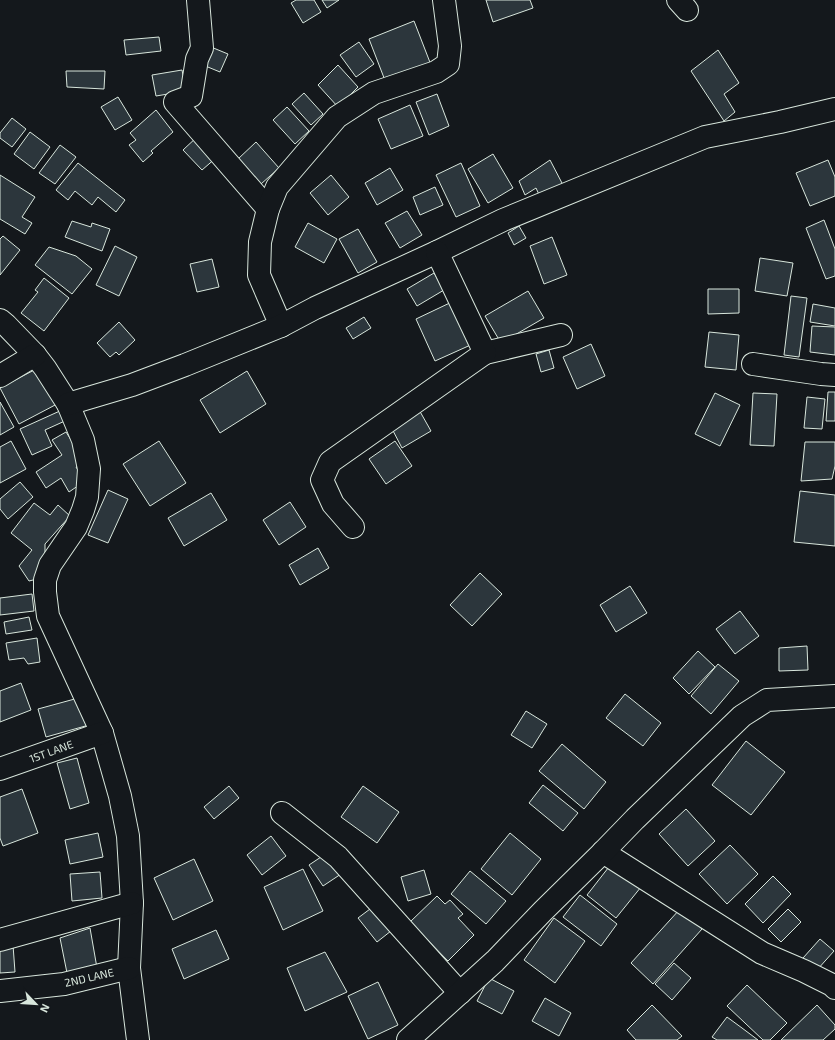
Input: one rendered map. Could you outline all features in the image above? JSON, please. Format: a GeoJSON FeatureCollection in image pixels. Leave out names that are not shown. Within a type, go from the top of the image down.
{"type":"FeatureCollection","features":[{"type":"Feature","properties":{"kind":"street"},"geometry":{"type":"LineString","coordinates":[[198,0],[202,48],[197,59],[191,96],[175,102],[268,209]]}},
{"type":"Feature","properties":{"kind":"street"},"geometry":{"type":"LineString","coordinates":[[281,326],[259,275],[260,242],[268,209],[277,187],[337,117],[374,93],[436,72],[448,64],[450,46],[444,0]]}},
{"type":"Feature","properties":{"kind":"street"},"geometry":{"type":"LineString","coordinates":[[68,404],[132,385],[281,326],[315,308],[503,220],[705,137],[835,109]]}},
{"type":"Feature","properties":{"kind":"street"},"geometry":{"type":"LineString","coordinates":[[437,252],[485,353]]}},
{"type":"Feature","properties":{"kind":"street"},"geometry":{"type":"LineString","coordinates":[[0,320],[35,355],[68,404],[82,440],[88,468],[87,497],[76,527],[50,565],[45,580],[45,592],[48,616],[102,733],[120,796],[128,836],[132,902],[129,968],[138,1040]]}},
{"type":"Feature","properties":{"kind":"street"},"geometry":{"type":"LineString","coordinates":[[353,527],[333,504],[322,480],[330,462],[485,353],[561,335]]}},
{"type":"Feature","properties":{"kind":"street"},"geometry":{"type":"LineString","coordinates":[[0,376],[35,355]]}},
{"type":"Feature","properties":{"kind":"street"},"geometry":{"type":"LineString","coordinates":[[754,364],[835,375]]}},
{"type":"Feature","properties":{"kind":"street"},"geometry":{"type":"LineString","coordinates":[[408,1040],[495,960],[635,819],[742,716],[767,700],[835,696]]}},
{"type":"Feature","properties":{"kind":"street","name":"1ST LANE"},"geometry":{"type":"LineString","coordinates":[[0,769],[102,733]]}},
{"type":"Feature","properties":{"kind":"street"},"geometry":{"type":"LineString","coordinates":[[282,813],[338,857],[460,993]]}},
{"type":"Feature","properties":{"kind":"street"},"geometry":{"type":"LineString","coordinates":[[603,852],[762,953],[804,971],[835,988]]}},
{"type":"Feature","properties":{"kind":"street"},"geometry":{"type":"LineString","coordinates":[[0,940],[132,902]]}},
{"type":"Feature","properties":{"kind":"street","name":"2ND LANE"},"geometry":{"type":"LineString","coordinates":[[0,991],[64,984],[129,968]]}},
{"type":"Feature","properties":{"kind":"building"},"geometry":{"type":"Polygon","coordinates":[[[296,0],[314,0],[321,12],[303,23],[291,3],[296,0]]]}},
{"type":"Feature","properties":{"kind":"building"},"geometry":{"type":"Polygon","coordinates":[[[322,0],[339,0],[327,8],[322,0]]]}},
{"type":"Feature","properties":{"kind":"building"},"geometry":{"type":"Polygon","coordinates":[[[486,0],[530,0],[533,8],[493,22],[486,0]]]}},
{"type":"Feature","properties":{"kind":"building"},"geometry":{"type":"Polygon","coordinates":[[[414,21],[431,65],[386,83],[369,39],[414,21]]]}},
{"type":"Feature","properties":{"kind":"building"},"geometry":{"type":"Polygon","coordinates":[[[159,37],[161,51],[126,55],[124,40],[159,37]]]}},
{"type":"Feature","properties":{"kind":"building"},"geometry":{"type":"Polygon","coordinates":[[[359,42],[374,64],[356,77],[340,55],[359,42]]]}},
{"type":"Feature","properties":{"kind":"building"},"geometry":{"type":"Polygon","coordinates":[[[211,47],[228,54],[220,72],[203,65],[211,47]]]}},
{"type":"Feature","properties":{"kind":"building"},"geometry":{"type":"Polygon","coordinates":[[[718,50],[739,83],[724,94],[735,112],[724,121],[691,71],[718,50]]]}},
{"type":"Feature","properties":{"kind":"building"},"geometry":{"type":"Polygon","coordinates":[[[338,65],[358,87],[338,107],[318,85],[338,65]]]}},
{"type":"Feature","properties":{"kind":"building"},"geometry":{"type":"Polygon","coordinates":[[[182,70],[186,91],[156,96],[152,75],[182,70]]]}},
{"type":"Feature","properties":{"kind":"building"},"geometry":{"type":"Polygon","coordinates":[[[66,71],[105,71],[104,89],[67,87],[66,71]]]}},
{"type":"Feature","properties":{"kind":"building"},"geometry":{"type":"Polygon","coordinates":[[[304,93],[323,114],[311,125],[292,104],[304,93]]]}},
{"type":"Feature","properties":{"kind":"building"},"geometry":{"type":"Polygon","coordinates":[[[437,94],[449,126],[429,135],[416,102],[437,94]]]}},
{"type":"Feature","properties":{"kind":"building"},"geometry":{"type":"Polygon","coordinates":[[[118,97],[132,120],[115,130],[101,107],[118,97]]]}},
{"type":"Feature","properties":{"kind":"building"},"geometry":{"type":"Polygon","coordinates":[[[410,105],[423,136],[391,149],[378,119],[410,105]]]}},
{"type":"Feature","properties":{"kind":"building"},"geometry":{"type":"Polygon","coordinates":[[[287,107],[309,131],[295,144],[273,120],[287,107]]]}},
{"type":"Feature","properties":{"kind":"building"},"geometry":{"type":"Polygon","coordinates":[[[156,110],[173,132],[151,151],[153,153],[143,162],[129,145],[136,140],[130,133],[156,110]]]}},
{"type":"Feature","properties":{"kind":"building"},"geometry":{"type":"Polygon","coordinates":[[[12,118],[26,129],[12,147],[0,138],[0,133],[12,118]]]}},
{"type":"Feature","properties":{"kind":"building"},"geometry":{"type":"Polygon","coordinates":[[[30,132],[50,147],[34,169],[14,154],[30,132]]]}},
{"type":"Feature","properties":{"kind":"building"},"geometry":{"type":"Polygon","coordinates":[[[198,136],[217,157],[202,170],[183,150],[198,136]]]}},
{"type":"Feature","properties":{"kind":"building"},"geometry":{"type":"Polygon","coordinates":[[[256,142],[279,168],[261,184],[238,159],[256,142]]]}},
{"type":"Feature","properties":{"kind":"building"},"geometry":{"type":"Polygon","coordinates":[[[60,145],[76,157],[55,184],[39,173],[60,145]]]}},
{"type":"Feature","properties":{"kind":"building"},"geometry":{"type":"Polygon","coordinates":[[[493,154],[513,188],[488,203],[468,169],[493,154]]]}},
{"type":"Feature","properties":{"kind":"building"},"geometry":{"type":"Polygon","coordinates":[[[550,160],[563,185],[541,199],[536,188],[525,195],[519,181],[550,160]]]}},
{"type":"Feature","properties":{"kind":"building"},"geometry":{"type":"Polygon","coordinates":[[[828,160],[835,177],[835,196],[810,206],[796,173],[828,160]]]}},
{"type":"Feature","properties":{"kind":"building"},"geometry":{"type":"Polygon","coordinates":[[[78,163],[125,200],[116,212],[98,197],[92,205],[75,191],[68,200],[56,190],[78,163]]]}},
{"type":"Feature","properties":{"kind":"building"},"geometry":{"type":"Polygon","coordinates":[[[461,163],[480,206],[456,217],[436,175],[461,163]]]}},
{"type":"Feature","properties":{"kind":"building"},"geometry":{"type":"Polygon","coordinates":[[[390,168],[403,190],[377,205],[365,183],[390,168]]]}},
{"type":"Feature","properties":{"kind":"building"},"geometry":{"type":"Polygon","coordinates":[[[0,175],[35,197],[22,217],[32,223],[25,234],[0,219],[0,175]]]}},
{"type":"Feature","properties":{"kind":"building"},"geometry":{"type":"Polygon","coordinates":[[[331,175],[349,197],[328,215],[310,193],[331,175]]]}},
{"type":"Feature","properties":{"kind":"building"},"geometry":{"type":"Polygon","coordinates":[[[435,187],[443,205],[420,215],[413,197],[435,187]]]}},
{"type":"Feature","properties":{"kind":"building"},"geometry":{"type":"Polygon","coordinates":[[[407,211],[422,235],[400,248],[385,223],[407,211]]]}},
{"type":"Feature","properties":{"kind":"building"},"geometry":{"type":"Polygon","coordinates":[[[824,220],[835,249],[835,276],[826,279],[806,228],[824,220]]]}},
{"type":"Feature","properties":{"kind":"building"},"geometry":{"type":"Polygon","coordinates":[[[72,221],[91,227],[92,223],[110,229],[102,251],[65,237],[72,221]]]}},
{"type":"Feature","properties":{"kind":"building"},"geometry":{"type":"Polygon","coordinates":[[[308,223],[337,239],[324,263],[295,247],[308,223]]]}},
{"type":"Feature","properties":{"kind":"building"},"geometry":{"type":"Polygon","coordinates":[[[519,226],[526,238],[514,245],[508,233],[519,226]]]}},
{"type":"Feature","properties":{"kind":"building"},"geometry":{"type":"Polygon","coordinates":[[[358,229],[377,262],[358,273],[339,239],[358,229]]]}},
{"type":"Feature","properties":{"kind":"building"},"geometry":{"type":"Polygon","coordinates":[[[3,236],[20,250],[0,275],[0,239],[3,236]]]}},
{"type":"Feature","properties":{"kind":"building"},"geometry":{"type":"Polygon","coordinates":[[[552,237],[567,275],[544,284],[530,246],[552,237]]]}},
{"type":"Feature","properties":{"kind":"building"},"geometry":{"type":"Polygon","coordinates":[[[115,246],[137,257],[119,296],[96,285],[115,246]]]}},
{"type":"Feature","properties":{"kind":"building"},"geometry":{"type":"Polygon","coordinates":[[[49,247],[76,256],[92,269],[72,294],[35,265],[49,247]]]}},
{"type":"Feature","properties":{"kind":"building"},"geometry":{"type":"Polygon","coordinates":[[[760,258],[793,263],[787,296],[755,291],[760,258]]]}},
{"type":"Feature","properties":{"kind":"building"},"geometry":{"type":"Polygon","coordinates":[[[212,259],[219,287],[197,292],[190,264],[212,259]]]}},
{"type":"Feature","properties":{"kind":"building"},"geometry":{"type":"Polygon","coordinates":[[[434,273],[444,290],[417,306],[407,289],[434,273]]]}},
{"type":"Feature","properties":{"kind":"building"},"geometry":{"type":"Polygon","coordinates":[[[44,278],[69,298],[44,331],[21,313],[38,292],[35,290],[44,278]]]}},
{"type":"Feature","properties":{"kind":"building"},"geometry":{"type":"Polygon","coordinates":[[[708,289],[739,289],[739,313],[708,314],[708,289]]]}},
{"type":"Feature","properties":{"kind":"building"},"geometry":{"type":"Polygon","coordinates":[[[528,291],[544,318],[501,343],[485,316],[528,291]]]}},
{"type":"Feature","properties":{"kind":"building"},"geometry":{"type":"Polygon","coordinates":[[[791,296],[807,298],[799,357],[784,355],[791,296]]]}},
{"type":"Feature","properties":{"kind":"building"},"geometry":{"type":"Polygon","coordinates":[[[456,300],[475,343],[435,361],[416,319],[456,300]]]}},
{"type":"Feature","properties":{"kind":"building"},"geometry":{"type":"Polygon","coordinates":[[[813,304],[835,308],[835,326],[810,322],[813,304]]]}},
{"type":"Feature","properties":{"kind":"building"},"geometry":{"type":"Polygon","coordinates":[[[364,317],[371,328],[353,339],[346,328],[364,317]]]}},
{"type":"Feature","properties":{"kind":"building"},"geometry":{"type":"Polygon","coordinates":[[[119,322],[135,340],[119,355],[116,352],[110,357],[97,343],[119,322]]]}},
{"type":"Feature","properties":{"kind":"building"},"geometry":{"type":"Polygon","coordinates":[[[812,326],[835,327],[835,355],[810,352],[812,326]]]}},
{"type":"Feature","properties":{"kind":"building"},"geometry":{"type":"Polygon","coordinates":[[[709,332],[739,335],[736,370],[705,367],[709,332]]]}},
{"type":"Feature","properties":{"kind":"building"},"geometry":{"type":"Polygon","coordinates":[[[591,344],[605,376],[577,389],[563,357],[591,344]]]}},
{"type":"Feature","properties":{"kind":"building"},"geometry":{"type":"Polygon","coordinates":[[[549,350],[554,368],[541,372],[536,354],[549,350]]]}},
{"type":"Feature","properties":{"kind":"building"},"geometry":{"type":"Polygon","coordinates":[[[38,368],[57,404],[19,424],[0,388],[38,368]]]}},
{"type":"Feature","properties":{"kind":"building"},"geometry":{"type":"Polygon","coordinates":[[[247,371],[266,404],[220,433],[200,400],[247,371]]]}},
{"type":"Feature","properties":{"kind":"building"},"geometry":{"type":"Polygon","coordinates":[[[828,392],[835,392],[835,421],[826,421],[828,392]]]}},
{"type":"Feature","properties":{"kind":"building"},"geometry":{"type":"Polygon","coordinates":[[[715,393],[740,405],[720,446],[695,434],[715,393]]]}},
{"type":"Feature","properties":{"kind":"building"},"geometry":{"type":"Polygon","coordinates":[[[753,393],[777,394],[774,446],[750,445],[753,393]]]}},
{"type":"Feature","properties":{"kind":"building"},"geometry":{"type":"Polygon","coordinates":[[[807,397],[825,399],[822,429],[804,428],[807,397]]]}},
{"type":"Feature","properties":{"kind":"building"},"geometry":{"type":"Polygon","coordinates":[[[0,402],[14,427],[0,435],[0,402]]]}},
{"type":"Feature","properties":{"kind":"building"},"geometry":{"type":"Polygon","coordinates":[[[418,408],[431,431],[402,448],[390,425],[418,408]]]}},
{"type":"Feature","properties":{"kind":"building"},"geometry":{"type":"Polygon","coordinates":[[[62,410],[67,420],[45,430],[52,446],[32,455],[20,429],[62,410]]]}},
{"type":"Feature","properties":{"kind":"building"},"geometry":{"type":"Polygon","coordinates":[[[66,432],[85,462],[76,467],[85,481],[69,492],[61,478],[46,488],[36,472],[62,455],[52,440],[66,432]]]}},
{"type":"Feature","properties":{"kind":"building"},"geometry":{"type":"Polygon","coordinates":[[[11,441],[26,469],[0,483],[0,447],[11,441]]]}},
{"type":"Feature","properties":{"kind":"building"},"geometry":{"type":"Polygon","coordinates":[[[159,441],[186,483],[150,506],[123,464],[159,441]]]}},
{"type":"Feature","properties":{"kind":"building"},"geometry":{"type":"Polygon","coordinates":[[[395,441],[412,466],[386,484],[369,459],[395,441]]]}},
{"type":"Feature","properties":{"kind":"building"},"geometry":{"type":"Polygon","coordinates":[[[805,442],[835,442],[835,466],[832,479],[801,481],[805,442]]]}},
{"type":"Feature","properties":{"kind":"building"},"geometry":{"type":"Polygon","coordinates":[[[20,482],[33,497],[8,519],[0,509],[0,499],[20,482]]]}},
{"type":"Feature","properties":{"kind":"building"},"geometry":{"type":"Polygon","coordinates":[[[108,490],[128,499],[108,543],[88,535],[108,490]]]}},
{"type":"Feature","properties":{"kind":"building"},"geometry":{"type":"Polygon","coordinates":[[[800,491],[835,495],[835,546],[794,542],[800,491]]]}},
{"type":"Feature","properties":{"kind":"building"},"geometry":{"type":"Polygon","coordinates":[[[211,493],[227,520],[184,546],[168,518],[211,493]]]}},
{"type":"Feature","properties":{"kind":"building"},"geometry":{"type":"Polygon","coordinates":[[[290,502],[306,527],[279,545],[263,520],[290,502]]]}},
{"type":"Feature","properties":{"kind":"building"},"geometry":{"type":"Polygon","coordinates":[[[34,503],[50,515],[58,505],[70,516],[45,544],[45,577],[29,581],[19,566],[32,550],[11,533],[34,503]]]}},
{"type":"Feature","properties":{"kind":"building"},"geometry":{"type":"Polygon","coordinates":[[[318,548],[329,568],[300,585],[289,565],[318,548]]]}},
{"type":"Feature","properties":{"kind":"building"},"geometry":{"type":"Polygon","coordinates":[[[480,573],[502,594],[472,626],[450,605],[480,573]]]}},
{"type":"Feature","properties":{"kind":"building"},"geometry":{"type":"Polygon","coordinates":[[[630,586],[647,613],[616,632],[600,605],[630,586]]]}},
{"type":"Feature","properties":{"kind":"building"},"geometry":{"type":"Polygon","coordinates":[[[32,594],[34,611],[0,615],[0,598],[32,594]]]}},
{"type":"Feature","properties":{"kind":"building"},"geometry":{"type":"Polygon","coordinates":[[[740,611],[759,636],[735,654],[716,629],[740,611]]]}},
{"type":"Feature","properties":{"kind":"building"},"geometry":{"type":"Polygon","coordinates":[[[29,617],[32,630],[6,634],[4,622],[29,617]]]}},
{"type":"Feature","properties":{"kind":"building"},"geometry":{"type":"Polygon","coordinates":[[[37,638],[40,662],[28,664],[24,658],[9,660],[6,643],[37,638]]]}},
{"type":"Feature","properties":{"kind":"building"},"geometry":{"type":"Polygon","coordinates":[[[807,646],[808,670],[779,671],[779,648],[807,646]]]}},
{"type":"Feature","properties":{"kind":"building"},"geometry":{"type":"Polygon","coordinates":[[[698,651],[715,667],[689,694],[673,678],[698,651]]]}},
{"type":"Feature","properties":{"kind":"building"},"geometry":{"type":"Polygon","coordinates":[[[718,664],[739,681],[711,714],[691,696],[718,664]]]}},
{"type":"Feature","properties":{"kind":"building"},"geometry":{"type":"Polygon","coordinates":[[[21,683],[31,710],[0,722],[0,691],[21,683]]]}},
{"type":"Feature","properties":{"kind":"building"},"geometry":{"type":"Polygon","coordinates":[[[625,694],[661,723],[643,746],[606,718],[625,694]]]}},
{"type":"Feature","properties":{"kind":"building"},"geometry":{"type":"Polygon","coordinates":[[[82,697],[89,725],[46,737],[38,709],[82,697]]]}},
{"type":"Feature","properties":{"kind":"building"},"geometry":{"type":"Polygon","coordinates":[[[526,711],[547,724],[532,748],[511,735],[526,711]]]}},
{"type":"Feature","properties":{"kind":"building"},"geometry":{"type":"Polygon","coordinates":[[[746,741],[785,772],[751,815],[712,785],[746,741]]]}},
{"type":"Feature","properties":{"kind":"building"},"geometry":{"type":"Polygon","coordinates":[[[562,744],[606,782],[584,809],[539,771],[562,744]]]}},
{"type":"Feature","properties":{"kind":"building"},"geometry":{"type":"Polygon","coordinates":[[[77,758],[89,803],[70,809],[57,763],[77,758]]]}},
{"type":"Feature","properties":{"kind":"building"},"geometry":{"type":"Polygon","coordinates":[[[543,785],[578,813],[563,831],[529,803],[543,785]]]}},
{"type":"Feature","properties":{"kind":"building"},"geometry":{"type":"Polygon","coordinates":[[[229,786],[239,798],[214,819],[204,807],[229,786]]]}},
{"type":"Feature","properties":{"kind":"building"},"geometry":{"type":"Polygon","coordinates":[[[363,786],[399,812],[377,843],[341,817],[363,786]]]}},
{"type":"Feature","properties":{"kind":"building"},"geometry":{"type":"Polygon","coordinates":[[[22,789],[38,833],[3,846],[0,838],[0,797],[22,789]]]}},
{"type":"Feature","properties":{"kind":"building"},"geometry":{"type":"Polygon","coordinates":[[[686,809],[715,841],[688,866],[659,834],[686,809]]]}},
{"type":"Feature","properties":{"kind":"building"},"geometry":{"type":"Polygon","coordinates":[[[98,833],[103,857],[70,864],[65,840],[98,833]]]}},
{"type":"Feature","properties":{"kind":"building"},"geometry":{"type":"Polygon","coordinates":[[[510,833],[541,859],[512,895],[481,869],[510,833]]]}},
{"type":"Feature","properties":{"kind":"building"},"geometry":{"type":"Polygon","coordinates":[[[271,836],[286,856],[262,875],[247,855],[271,836]]]}},
{"type":"Feature","properties":{"kind":"building"},"geometry":{"type":"Polygon","coordinates":[[[730,845],[758,874],[727,904],[699,874],[730,845]]]}},
{"type":"Feature","properties":{"kind":"building"},"geometry":{"type":"Polygon","coordinates":[[[327,853],[341,874],[323,886],[309,865],[327,853]]]}},
{"type":"Feature","properties":{"kind":"building"},"geometry":{"type":"Polygon","coordinates":[[[194,859],[213,901],[173,920],[154,878],[194,859]]]}},
{"type":"Feature","properties":{"kind":"building"},"geometry":{"type":"Polygon","coordinates":[[[612,863],[641,887],[616,918],[587,895],[612,863]]]}},
{"type":"Feature","properties":{"kind":"building"},"geometry":{"type":"Polygon","coordinates":[[[303,869],[323,911],[283,930],[264,887],[303,869]]]}},
{"type":"Feature","properties":{"kind":"building"},"geometry":{"type":"Polygon","coordinates":[[[424,870],[431,894],[408,901],[401,877],[424,870]]]}},
{"type":"Feature","properties":{"kind":"building"},"geometry":{"type":"Polygon","coordinates":[[[470,871],[506,901],[486,924],[451,894],[470,871]]]}},
{"type":"Feature","properties":{"kind":"building"},"geometry":{"type":"Polygon","coordinates":[[[100,872],[102,898],[72,901],[70,874],[100,872]]]}},
{"type":"Feature","properties":{"kind":"building"},"geometry":{"type":"Polygon","coordinates":[[[773,876],[791,894],[763,923],[745,904],[773,876]]]}},
{"type":"Feature","properties":{"kind":"building"},"geometry":{"type":"Polygon","coordinates":[[[580,895],[617,924],[601,946],[563,917],[580,895]]]}},
{"type":"Feature","properties":{"kind":"building"},"geometry":{"type":"Polygon","coordinates":[[[437,896],[445,904],[450,900],[463,914],[458,918],[474,935],[448,961],[410,922],[437,896]]]}},
{"type":"Feature","properties":{"kind":"building"},"geometry":{"type":"Polygon","coordinates":[[[378,903],[396,927],[377,942],[358,918],[378,903]]]}},
{"type":"Feature","properties":{"kind":"building"},"geometry":{"type":"Polygon","coordinates":[[[680,909],[702,929],[653,984],[631,963],[680,909]]]}},
{"type":"Feature","properties":{"kind":"building"},"geometry":{"type":"Polygon","coordinates":[[[788,909],[801,922],[781,942],[768,929],[788,909]]]}},
{"type":"Feature","properties":{"kind":"building"},"geometry":{"type":"Polygon","coordinates":[[[554,918],[585,941],[555,983],[524,960],[554,918]]]}},
{"type":"Feature","properties":{"kind":"building"},"geometry":{"type":"Polygon","coordinates":[[[90,928],[97,968],[67,973],[60,938],[90,928]]]}},
{"type":"Feature","properties":{"kind":"building"},"geometry":{"type":"Polygon","coordinates":[[[216,930],[229,959],[184,979],[172,949],[216,930]]]}},
{"type":"Feature","properties":{"kind":"building"},"geometry":{"type":"Polygon","coordinates":[[[820,939],[834,951],[817,970],[803,958],[820,939]]]}},
{"type":"Feature","properties":{"kind":"building"},"geometry":{"type":"Polygon","coordinates":[[[13,945],[15,972],[0,973],[0,946],[13,945]]]}},
{"type":"Feature","properties":{"kind":"building"},"geometry":{"type":"Polygon","coordinates":[[[325,952],[347,992],[305,1011],[287,968],[325,952]]]}},
{"type":"Feature","properties":{"kind":"building"},"geometry":{"type":"Polygon","coordinates":[[[674,963],[691,978],[672,1000],[655,984],[674,963]]]}},
{"type":"Feature","properties":{"kind":"building"},"geometry":{"type":"Polygon","coordinates":[[[489,978],[514,991],[502,1014],[477,1001],[489,978]]]}},
{"type":"Feature","properties":{"kind":"building"},"geometry":{"type":"Polygon","coordinates":[[[378,982],[398,1025],[368,1039],[348,996],[378,982]]]}},
{"type":"Feature","properties":{"kind":"building"},"geometry":{"type":"Polygon","coordinates":[[[747,985],[787,1023],[770,1040],[763,1040],[727,1006],[747,985]]]}},
{"type":"Feature","properties":{"kind":"building"},"geometry":{"type":"Polygon","coordinates":[[[545,998],[571,1013],[559,1036],[532,1021],[545,998]]]}},
{"type":"Feature","properties":{"kind":"building"},"geometry":{"type":"Polygon","coordinates":[[[652,1005],[682,1036],[677,1040],[636,1040],[627,1030],[652,1005]]]}},
{"type":"Feature","properties":{"kind":"building"},"geometry":{"type":"Polygon","coordinates":[[[817,1005],[835,1025],[835,1029],[823,1040],[781,1040],[817,1005]]]}},
{"type":"Feature","properties":{"kind":"building"},"geometry":{"type":"Polygon","coordinates":[[[727,1017],[758,1040],[717,1040],[712,1037],[727,1017]]]}}]}
